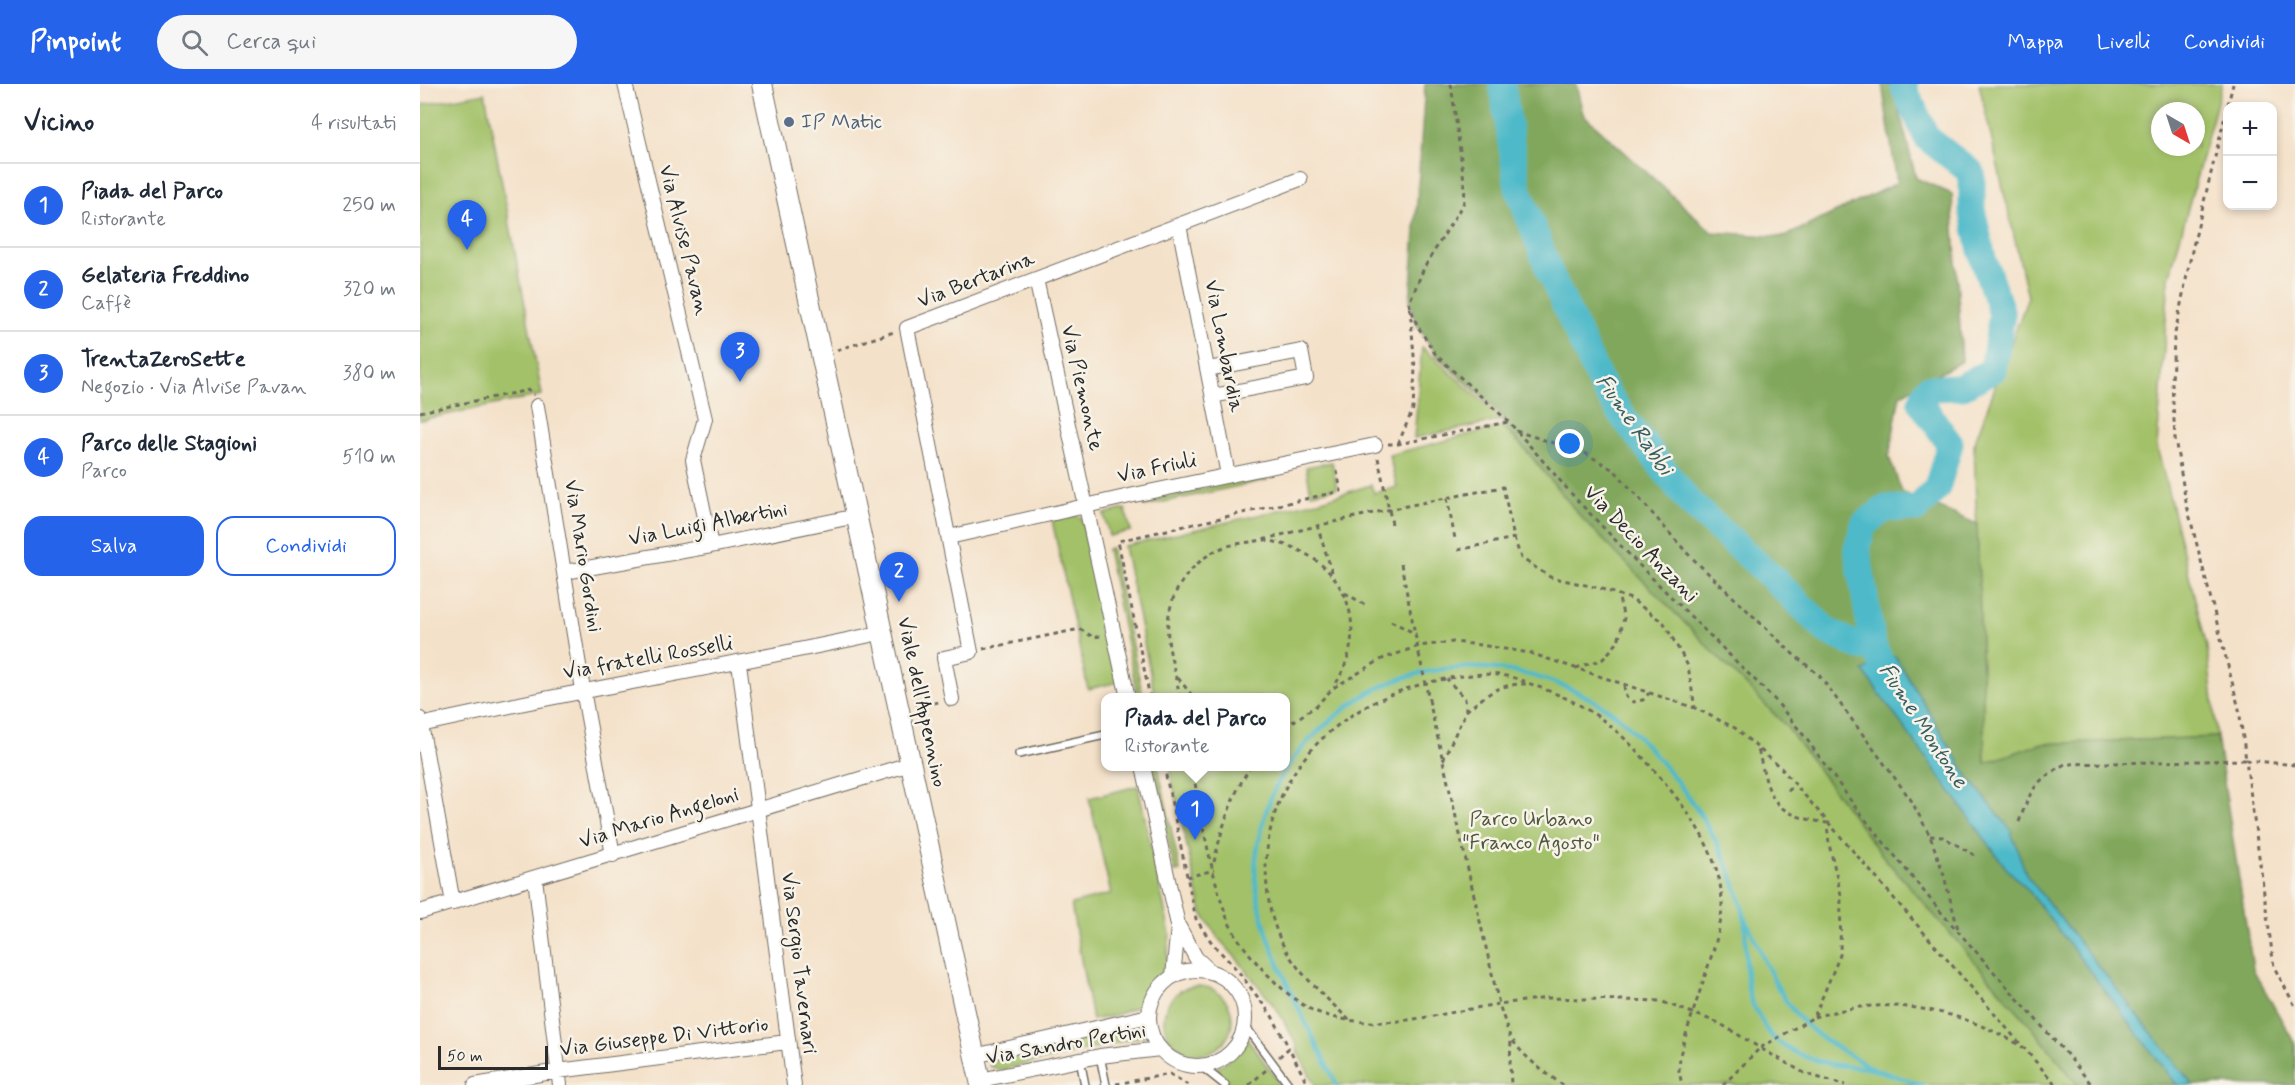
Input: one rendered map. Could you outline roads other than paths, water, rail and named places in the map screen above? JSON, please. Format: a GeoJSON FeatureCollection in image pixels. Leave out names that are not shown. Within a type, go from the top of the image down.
{"type":"FeatureCollection","features":[{"type":"Feature","properties":{"kind":"main road","name":"Viale dell'Appennino"},"geometry":{"type":"LineString","coordinates":[[762,84],[981,1083]]}},
{"type":"Feature","properties":{"kind":"street","name":"Via Alvise Pavan"},"geometry":{"type":"LineString","coordinates":[[625,84],[705,419],[693,460],[711,546]]}},
{"type":"Feature","properties":{"kind":"street","name":"Via Bertarina"},"geometry":{"type":"LineString","coordinates":[[952,699],[944,658],[971,652],[907,328],[1300,179]]}},
{"type":"Feature","properties":{"kind":"street","name":"Via Lombardia"},"geometry":{"type":"LineString","coordinates":[[1179,225],[1228,475]]}},
{"type":"Feature","properties":{"kind":"street","name":"Via Piemonte"},"geometry":{"type":"LineString","coordinates":[[1036,279],[1087,505]]}},
{"type":"Feature","properties":{"kind":"street"},"geometry":{"type":"LineString","coordinates":[[1208,369],[1300,351],[1306,378],[1213,396]]}},
{"type":"Feature","properties":{"kind":"street","name":"Via Mario Gordini"},"geometry":{"type":"LineString","coordinates":[[537,406],[583,690],[613,855]]}},
{"type":"Feature","properties":{"kind":"street","name":"Via Friuli"},"geometry":{"type":"LineString","coordinates":[[949,537],[1087,505],[1375,444]]}},
{"type":"Feature","properties":{"kind":"street"},"geometry":{"type":"LineString","coordinates":[[1087,505],[1127,693]]}},
{"type":"Feature","properties":{"kind":"street","name":"Via Luigi Albertini"},"geometry":{"type":"LineString","coordinates":[[565,572],[711,546],[857,516]]}},
{"type":"Feature","properties":{"kind":"street","name":"Via fratelli Rosselli"},"geometry":{"type":"LineString","coordinates":[[420,723],[583,690],[740,663],[875,634],[883,635]]}},
{"type":"Feature","properties":{"kind":"street","name":"Via Sergio Tavernari"},"geometry":{"type":"LineString","coordinates":[[740,663],[794,1085]]}},
{"type":"Feature","properties":{"kind":"street"},"geometry":{"type":"LineString","coordinates":[[420,723],[453,903]]}},
{"type":"Feature","properties":{"kind":"street","name":"Via Mario Angeloni"},"geometry":{"type":"LineString","coordinates":[[420,912],[900,767],[911,766]]}},
{"type":"Feature","properties":{"kind":"street"},"geometry":{"type":"LineString","coordinates":[[1144,771],[1178,925],[1196,958],[1210,971],[1229,981],[1242,998],[1246,1012],[1245,1026],[1240,1041],[1230,1054],[1217,1062],[1201,1066],[1186,1065],[1171,1059],[1160,1049],[1154,1039],[1149,1016],[1152,1000],[1160,986],[1173,976],[1197,969],[1210,971]]}},
{"type":"Feature","properties":{"kind":"street"},"geometry":{"type":"LineString","coordinates":[[535,878],[559,1078]]}},
{"type":"Feature","properties":{"kind":"street"},"geometry":{"type":"LineString","coordinates":[[1173,976],[1178,925]]}},
{"type":"Feature","properties":{"kind":"street","name":"Via Sandro Pertini"},"geometry":{"type":"LineString","coordinates":[[974,1056],[1149,1016]]}},
{"type":"Feature","properties":{"kind":"street","name":"Via Giuseppe Di Vittorio"},"geometry":{"type":"LineString","coordinates":[[475,1085],[559,1078],[787,1042]]}},
{"type":"Feature","properties":{"kind":"street","name":"Via Sandro Pertini"},"geometry":{"type":"LineString","coordinates":[[981,1083],[1100,1056],[1160,1049]]}},
{"type":"Feature","properties":{"kind":"lane"},"geometry":{"type":"LineString","coordinates":[[1019,754],[1101,736]]}},
{"type":"Feature","properties":{"kind":"lane"},"geometry":{"type":"LineString","coordinates":[[1245,1026],[1289,1085]]}},
{"type":"Feature","properties":{"kind":"lane"},"geometry":{"type":"LineString","coordinates":[[1100,1056],[1107,1085]]}},
{"type":"Feature","properties":{"kind":"lane"},"geometry":{"type":"LineString","coordinates":[[1080,1060],[1085,1085]]}},
{"type":"Feature","properties":{"kind":"lane"},"geometry":{"type":"LineString","coordinates":[[1201,1066],[1225,1085]]}},
{"type":"Feature","properties":{"kind":"water"},"geometry":{"type":"Polygon","coordinates":[[[1895,656],[1969,778],[2010,829],[2027,876],[2193,1085],[2177,1085],[2028,890],[2006,868],[1863,671],[1895,656]]]}},
{"type":"Feature","properties":{"kind":"waterway","name":"Fiume Rabbi"},"geometry":{"type":"LineString","coordinates":[[1502,84],[1518,188],[1550,273],[1601,384],[1626,421],[1690,503],[1774,579],[1827,631],[1860,647],[1873,646]]}},
{"type":"Feature","properties":{"kind":"waterway","name":"Fiume Montone"},"geometry":{"type":"LineString","coordinates":[[1899,694],[1873,646],[1857,548],[1864,524],[1886,508],[1917,509],[1937,488],[1950,444],[1921,403],[1928,388],[1961,387],[1993,370],[2002,314],[1983,259],[1972,209],[1972,173],[1927,138],[1904,88],[1905,84]]}},
{"type":"Feature","properties":{"kind":"waterway"},"geometry":{"type":"LineString","coordinates":[[1290,764],[1310,739],[1346,708],[1378,688],[1412,676],[1447,669],[1484,668],[1520,673],[1556,683],[1589,698],[1620,718],[1646,745],[1694,805],[1715,839],[1740,900],[1744,916],[1750,997],[1766,1030],[1782,1045],[1804,1056],[1832,1064],[1875,1070],[1923,1085]]}},
{"type":"Feature","properties":{"kind":"waterway"},"geometry":{"type":"LineString","coordinates":[[1285,771],[1266,811],[1260,833],[1256,858],[1256,884],[1261,913],[1270,943],[1337,1085]]}},
{"type":"Feature","properties":{"kind":"waterway"},"geometry":{"type":"LineString","coordinates":[[1745,918],[1778,988],[1795,1013],[1820,1036],[1871,1068]]}},
{"type":"Feature","properties":{"kind":"place","name":"IP Matic"},"geometry":{"type":"Point","coordinates":[789,122]}},
{"type":"Feature","properties":{"kind":"place","name":"Parco delle Stagioni"},"geometry":{"type":"Point","coordinates":[467,250]}},
{"type":"Feature","properties":{"kind":"place","name":"TrentaZeroSette"},"geometry":{"type":"Point","coordinates":[740,382]}},
{"type":"Feature","properties":{"kind":"place","name":"Gelateria Freddino"},"geometry":{"type":"Point","coordinates":[899,602]}},
{"type":"Feature","properties":{"kind":"place","name":"Piada del Parco"},"geometry":{"type":"Point","coordinates":[1195,840]}},
{"type":"Feature","properties":{"kind":"park label","name":"Parco Urbano \"Franco Agosto\""},"geometry":{"type":"Point","coordinates":[1531,831]}}]}
